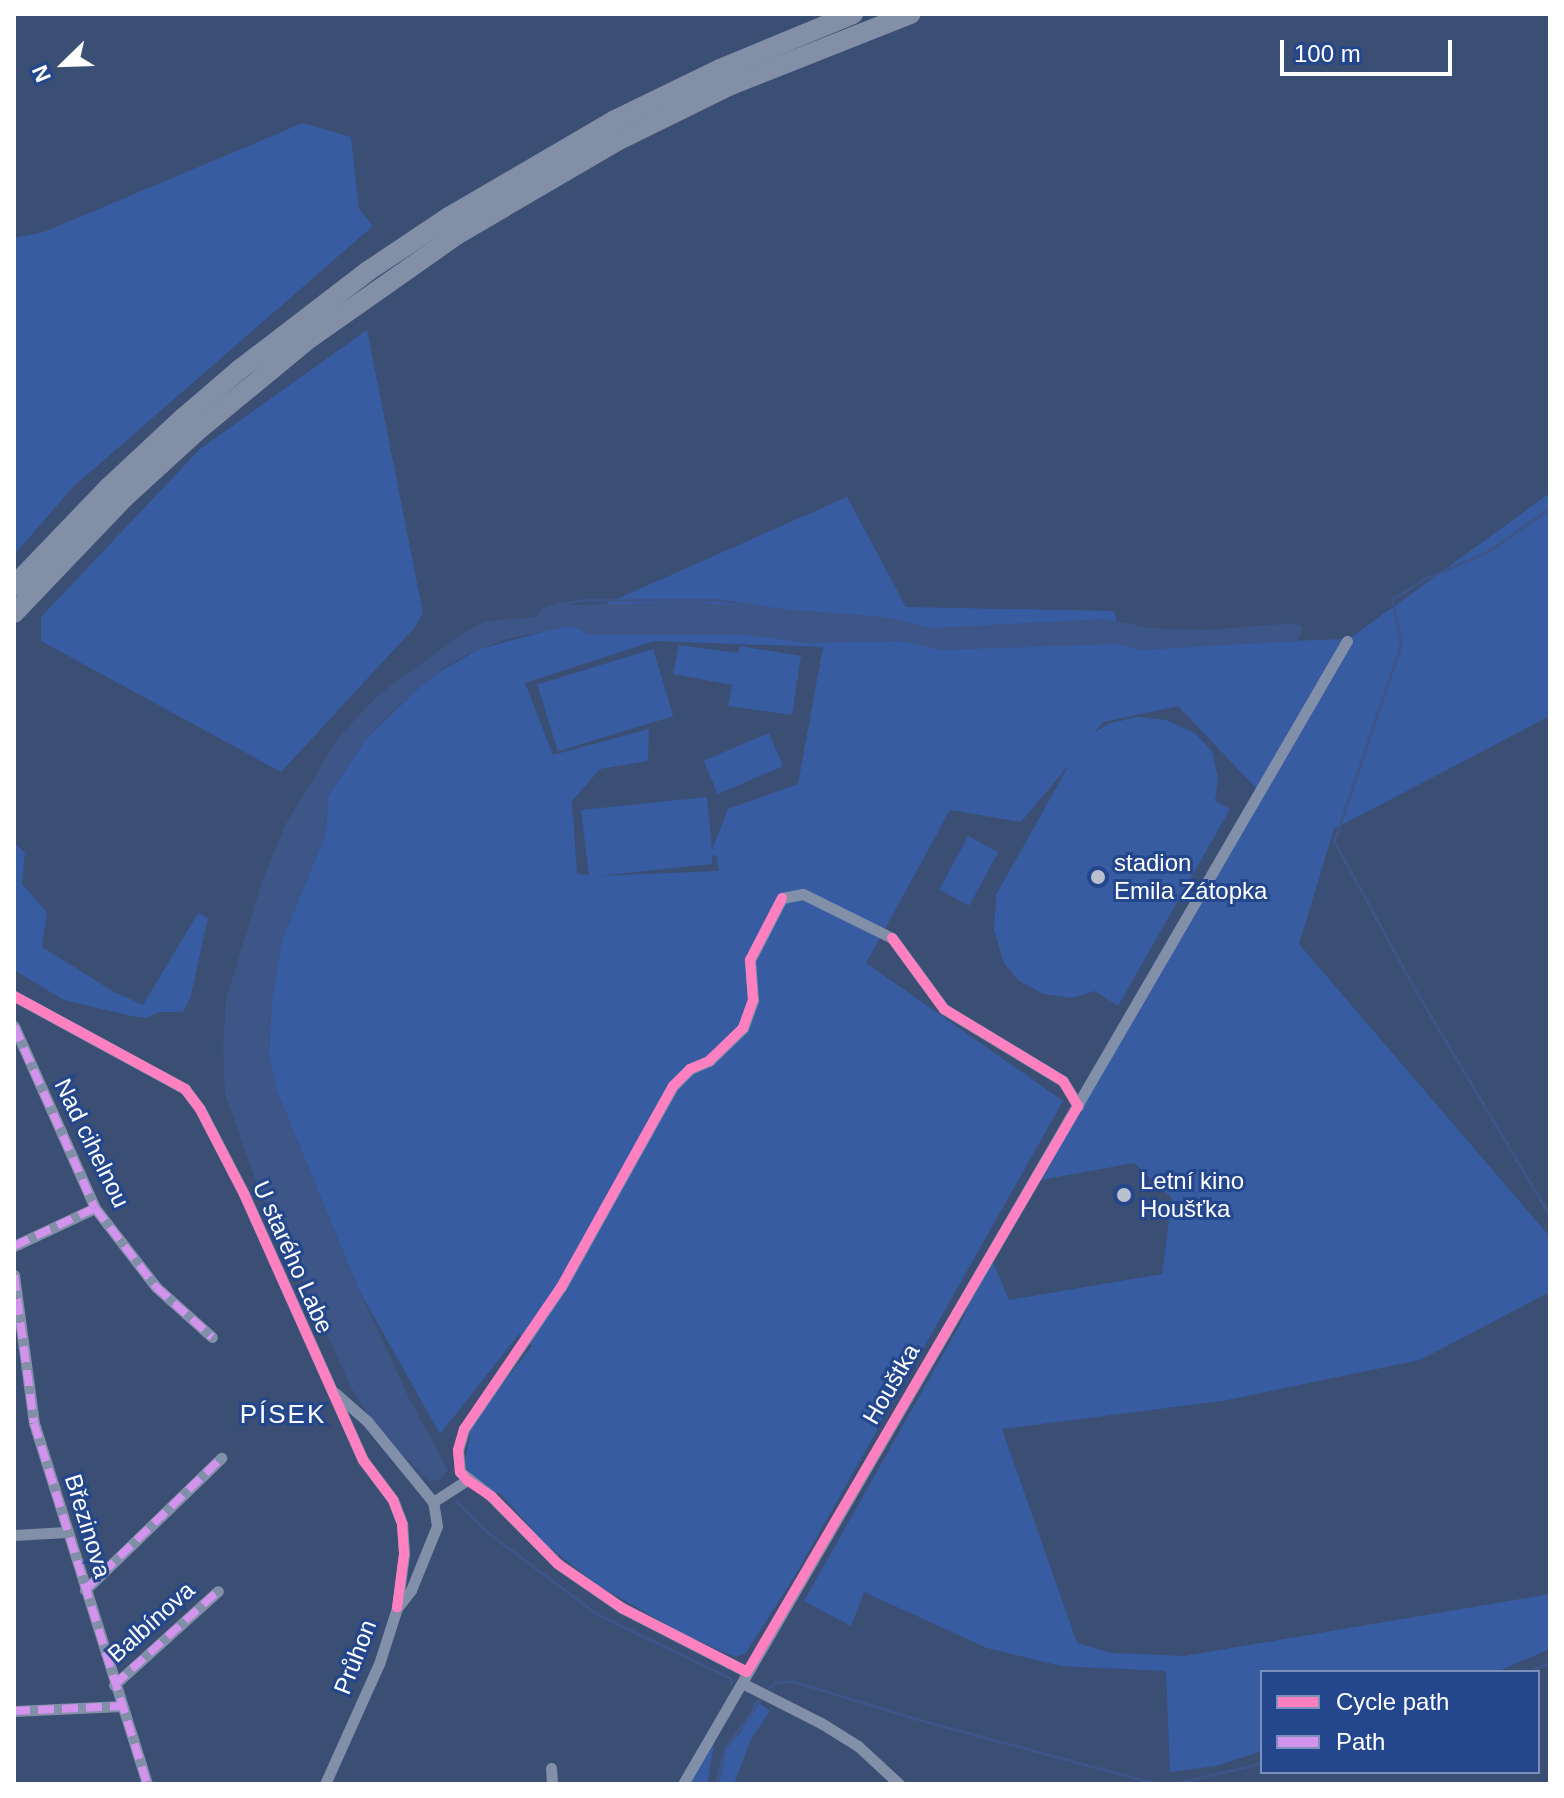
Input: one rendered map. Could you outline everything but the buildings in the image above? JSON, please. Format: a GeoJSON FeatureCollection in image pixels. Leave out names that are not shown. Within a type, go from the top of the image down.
{"type":"FeatureCollection","features":[{"type":"Feature","properties":{"kind":"highway"},"geometry":{"type":"LineString","coordinates":[[14,586],[109,487],[183,418],[239,370],[368,271],[485,195],[613,121],[720,69],[853,14]]}},
{"type":"Feature","properties":{"kind":"highway"},"geometry":{"type":"LineString","coordinates":[[14,613],[124,498],[197,431],[310,338],[458,234],[619,140],[744,79],[910,14]]}},
{"type":"Feature","properties":{"kind":"street","name":"Houštka"},"geometry":{"type":"LineString","coordinates":[[683,1784],[1347,641]]}},
{"type":"Feature","properties":{"kind":"street"},"geometry":{"type":"LineString","coordinates":[[899,1784],[858,1746],[622,1608],[558,1564],[491,1496],[467,1480],[460,1472],[458,1450],[464,1429],[561,1287],[673,1086],[690,1069],[709,1061],[738,1035],[753,1000],[750,969],[753,952],[782,898],[803,894],[892,938],[944,1009],[1063,1081],[1078,1106]]}},
{"type":"Feature","properties":{"kind":"street","name":"U starého Labe"},"geometry":{"type":"LineString","coordinates":[[14,996],[185,1089],[215,1134],[363,1460],[393,1500],[402,1524],[404,1554],[397,1608]]}},
{"type":"Feature","properties":{"kind":"street","name":"Nad cihelnou"},"geometry":{"type":"LineString","coordinates":[[14,1026],[95,1208],[156,1287],[212,1337]]}},
{"type":"Feature","properties":{"kind":"street"},"geometry":{"type":"LineString","coordinates":[[14,1246],[95,1208]]}},
{"type":"Feature","properties":{"kind":"street","name":"Březinova"},"geometry":{"type":"LineString","coordinates":[[14,1275],[34,1423],[147,1784]]}},
{"type":"Feature","properties":{"kind":"street"},"geometry":{"type":"LineString","coordinates":[[330,1388],[367,1421],[433,1502],[467,1480]]}},
{"type":"Feature","properties":{"kind":"street"},"geometry":{"type":"LineString","coordinates":[[85,1590],[221,1458]]}},
{"type":"Feature","properties":{"kind":"street","name":"Průhon"},"geometry":{"type":"LineString","coordinates":[[325,1784],[379,1664],[397,1608],[411,1590],[437,1526],[433,1502]]}},
{"type":"Feature","properties":{"kind":"street"},"geometry":{"type":"LineString","coordinates":[[14,1535],[66,1532]]}},
{"type":"Feature","properties":{"kind":"street","name":"Balbínova"},"geometry":{"type":"LineString","coordinates":[[114,1685],[218,1591]]}},
{"type":"Feature","properties":{"kind":"street"},"geometry":{"type":"LineString","coordinates":[[14,1711],[122,1706]]}},
{"type":"Feature","properties":{"kind":"street"},"geometry":{"type":"LineString","coordinates":[[551,1768],[552,1784]]}},
{"type":"Feature","properties":{"kind":"shaded area"},"geometry":{"type":"Polygon","coordinates":[[[303,123],[351,137],[359,209],[373,226],[73,487],[14,555],[14,238],[44,232],[303,123]]]}},
{"type":"Feature","properties":{"kind":"shaded area"},"geometry":{"type":"Polygon","coordinates":[[[367,330],[423,613],[415,627],[281,772],[41,641],[41,617],[200,449],[367,330]]]}},
{"type":"Feature","properties":{"kind":"shaded area"},"geometry":{"type":"Polygon","coordinates":[[[1550,493],[1550,716],[1334,829],[1299,944],[1550,1237],[1550,1292],[1420,1360],[1222,1401],[1002,1429],[1077,1643],[1111,1653],[1184,1656],[1550,1594],[1550,1649],[1501,1670],[1260,1670],[1260,1752],[1216,1766],[1170,1772],[1166,1671],[1061,1666],[987,1648],[864,1592],[851,1626],[804,1601],[959,1326],[991,1258],[1009,1300],[1162,1274],[1172,1198],[1134,1163],[1041,1180],[1256,788],[1178,706],[1103,722],[1094,733],[1108,724],[1137,717],[1166,720],[1195,733],[1212,751],[1218,778],[1215,801],[1230,809],[1118,1006],[1095,991],[1072,998],[1043,994],[1018,980],[1004,963],[994,930],[996,895],[1069,765],[1021,822],[950,810],[866,963],[1063,1101],[793,1579],[745,1654],[735,1657],[681,1633],[598,1585],[545,1544],[501,1494],[461,1485],[472,1422],[532,1346],[519,1334],[440,1434],[359,1290],[276,1089],[269,1054],[272,1000],[281,943],[326,833],[328,796],[366,739],[428,679],[477,650],[542,632],[847,497],[906,607],[1114,611],[1124,646],[1349,639],[1550,493]],[[654,641],[525,683],[553,755],[649,729],[648,761],[600,769],[572,801],[577,874],[589,875],[581,810],[707,797],[712,850],[728,809],[798,784],[823,647],[654,641]],[[712,855],[712,864],[598,876],[719,871],[717,856],[712,855]]]}},
{"type":"Feature","properties":{"kind":"shaded area"},"geometry":{"type":"Polygon","coordinates":[[[562,601],[572,605],[693,602],[885,617],[931,628],[1105,619],[1151,628],[1208,630],[1293,623],[1301,626],[1301,633],[1297,641],[1141,650],[1115,644],[941,650],[900,641],[807,643],[746,635],[590,635],[571,626],[507,639],[470,653],[445,667],[397,707],[366,739],[328,796],[326,833],[281,943],[271,1008],[269,1054],[276,1089],[359,1290],[410,1400],[448,1470],[440,1480],[429,1481],[379,1432],[352,1389],[255,1179],[225,1094],[223,1045],[226,1000],[262,881],[285,825],[338,738],[377,696],[463,633],[486,621],[536,617],[543,608],[562,601]]]}},
{"type":"Feature","properties":{"kind":"shaded area"},"geometry":{"type":"Polygon","coordinates":[[[679,645],[738,653],[740,646],[801,656],[792,715],[728,706],[732,685],[673,674],[679,645]]]}},
{"type":"Feature","properties":{"kind":"shaded area"},"geometry":{"type":"Polygon","coordinates":[[[653,649],[673,716],[558,751],[537,684],[653,649]]]}},
{"type":"Feature","properties":{"kind":"shaded area"},"geometry":{"type":"Polygon","coordinates":[[[769,733],[783,766],[718,794],[704,761],[769,733]]]}},
{"type":"Feature","properties":{"kind":"shaded area"},"geometry":{"type":"Polygon","coordinates":[[[968,836],[998,852],[969,906],[939,890],[968,836]]]}},
{"type":"Feature","properties":{"kind":"shaded area"},"geometry":{"type":"Polygon","coordinates":[[[14,842],[25,853],[22,884],[47,912],[42,947],[114,992],[143,1005],[198,913],[208,918],[190,999],[183,1012],[159,1012],[147,1018],[64,1000],[14,970],[14,842]]]}},
{"type":"Feature","properties":{"kind":"shaded area"},"geometry":{"type":"Polygon","coordinates":[[[756,1701],[770,1711],[751,1739],[734,1784],[719,1784],[727,1747],[741,1732],[756,1701]]]}},
{"type":"Feature","properties":{"kind":"shaded area"},"geometry":{"type":"Polygon","coordinates":[[[716,1733],[707,1784],[689,1784],[716,1733]]]}},
{"type":"Feature","properties":{"kind":"waterway"},"geometry":{"type":"LineString","coordinates":[[1550,508],[1487,552],[1424,579],[1392,599],[1401,644],[1334,841],[1417,993],[1550,1216]]}},
{"type":"Feature","properties":{"kind":"waterway"},"geometry":{"type":"LineString","coordinates":[[567,603],[582,600],[720,600],[794,612]]}},
{"type":"Feature","properties":{"kind":"waterway"},"geometry":{"type":"LineString","coordinates":[[456,1501],[486,1531],[597,1614],[730,1678],[731,1683]]}},
{"type":"Feature","properties":{"kind":"waterway"},"geometry":{"type":"LineString","coordinates":[[1532,1670],[1550,1662]]}},
{"type":"Feature","properties":{"kind":"waterway"},"geometry":{"type":"LineString","coordinates":[[768,1688],[777,1682],[792,1681],[924,1721],[1157,1784]]}},
{"type":"Feature","properties":{"kind":"waterway"},"geometry":{"type":"LineString","coordinates":[[716,1784],[725,1748],[760,1700]]}},
{"type":"Feature","properties":{"kind":"waterway"},"geometry":{"type":"LineString","coordinates":[[1173,1784],[1260,1763]]}},
{"type":"Feature","properties":{"kind":"marked path"},"geometry":{"type":"LineString","coordinates":[[14,1026],[95,1208],[156,1287],[212,1337]]}},
{"type":"Feature","properties":{"kind":"marked path"},"geometry":{"type":"LineString","coordinates":[[14,1246],[95,1208]]}},
{"type":"Feature","properties":{"kind":"marked path"},"geometry":{"type":"LineString","coordinates":[[14,1275],[34,1423],[147,1784]]}},
{"type":"Feature","properties":{"kind":"marked path"},"geometry":{"type":"LineString","coordinates":[[85,1590],[221,1458]]}},
{"type":"Feature","properties":{"kind":"marked path"},"geometry":{"type":"LineString","coordinates":[[114,1685],[218,1591]]}},
{"type":"Feature","properties":{"kind":"marked path"},"geometry":{"type":"LineString","coordinates":[[14,1711],[122,1706]]}},
{"type":"Feature","properties":{"kind":"cycle path"},"geometry":{"type":"LineString","coordinates":[[782,898],[750,960],[753,1000],[743,1028],[709,1061],[690,1069],[673,1086],[561,1287],[464,1429],[458,1450],[460,1472],[467,1480],[491,1496],[558,1564],[622,1608],[747,1672],[1078,1106],[1063,1081],[944,1009],[892,938]]}},
{"type":"Feature","properties":{"kind":"cycle path"},"geometry":{"type":"LineString","coordinates":[[14,996],[185,1089],[200,1109],[244,1194],[363,1460],[393,1500],[402,1524],[404,1554],[397,1608]]}},
{"type":"Feature","properties":{"kind":"place","name":"stadion Emila Zátopka"},"geometry":{"type":"Point","coordinates":[1098,877]}},
{"type":"Feature","properties":{"kind":"place","name":"Letní kino Houšťka"},"geometry":{"type":"Point","coordinates":[1124,1195]}},
{"type":"Feature","properties":{"kind":"district","name":"PÍSEK"},"geometry":{"type":"Point","coordinates":[283,1415]}}]}
